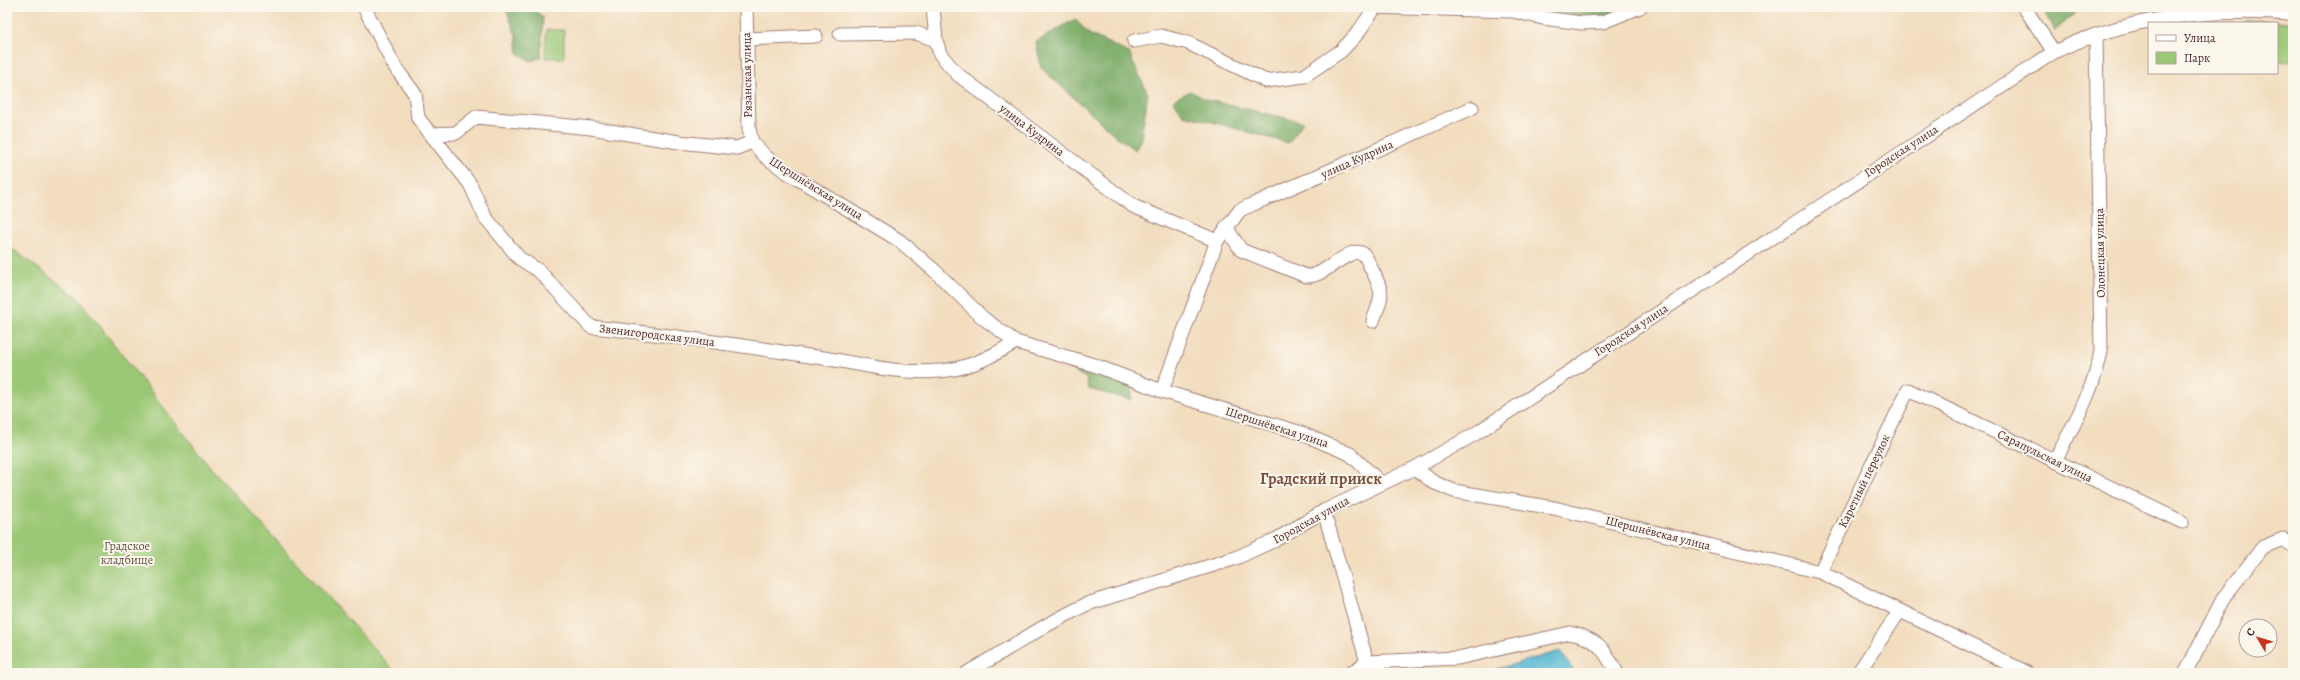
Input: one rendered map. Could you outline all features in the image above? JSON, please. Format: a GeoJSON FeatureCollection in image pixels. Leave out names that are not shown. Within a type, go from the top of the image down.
{"type":"FeatureCollection","features":[{"type":"Feature","properties":{"kind":"street","name":"Звенигородская улица"},"geometry":{"type":"LineString","coordinates":[[364,7],[395,68],[415,94],[418,118],[470,184],[485,217],[519,258],[539,271],[591,327],[646,332],[818,357],[890,370],[940,372],[966,367],[990,357],[1016,342]]}},
{"type":"Feature","properties":{"kind":"street","name":"Рязанская улица"},"geometry":{"type":"LineString","coordinates":[[746,7],[748,120],[752,142]]}},
{"type":"Feature","properties":{"kind":"street"},"geometry":{"type":"LineString","coordinates":[[1134,41],[1162,36],[1188,43],[1266,81],[1304,76],[1341,51],[1357,34],[1373,8],[1513,9],[1543,18],[1582,23],[1603,22],[1640,7]]}},
{"type":"Feature","properties":{"kind":"street"},"geometry":{"type":"LineString","coordinates":[[2024,7],[2054,52]]}},
{"type":"Feature","properties":{"kind":"street","name":"Городская улица"},"geometry":{"type":"LineString","coordinates":[[2154,22],[2194,13],[2236,11],[2293,14]]}},
{"type":"Feature","properties":{"kind":"street"},"geometry":{"type":"LineString","coordinates":[[916,33],[934,13]]}},
{"type":"Feature","properties":{"kind":"street"},"geometry":{"type":"LineString","coordinates":[[840,34],[916,33],[936,40],[934,13]]}},
{"type":"Feature","properties":{"kind":"street","name":"Городская улица"},"geometry":{"type":"LineString","coordinates":[[967,673],[1047,625],[1086,604],[1236,558],[1275,540],[1324,511],[1415,468],[1475,434],[2054,52],[2096,35],[2148,23]]}},
{"type":"Feature","properties":{"kind":"street","name":"Олонецкая улица"},"geometry":{"type":"LineString","coordinates":[[2055,461],[2090,393],[2098,373],[2102,351],[2096,35]]}},
{"type":"Feature","properties":{"kind":"street"},"geometry":{"type":"LineString","coordinates":[[747,39],[816,36]]}},
{"type":"Feature","properties":{"kind":"street","name":"улица Кудрина"},"geometry":{"type":"LineString","coordinates":[[936,40],[940,54],[957,74],[1133,206],[1217,241],[1240,210],[1472,108]]}},
{"type":"Feature","properties":{"kind":"street"},"geometry":{"type":"LineString","coordinates":[[431,134],[456,133],[476,117],[591,128],[679,142],[737,148],[752,142]]}},
{"type":"Feature","properties":{"kind":"street","name":"Шершнёвская улица"},"geometry":{"type":"LineString","coordinates":[[752,142],[766,157],[785,171],[900,241],[936,271],[983,318],[1016,342],[1094,365],[1162,391],[1298,432],[1341,449],[1362,464],[1381,484]]}},
{"type":"Feature","properties":{"kind":"street"},"geometry":{"type":"LineString","coordinates":[[1226,228],[1241,250],[1306,276],[1313,277],[1320,274],[1351,253],[1358,252],[1364,255],[1382,293],[1373,321]]}},
{"type":"Feature","properties":{"kind":"street"},"geometry":{"type":"LineString","coordinates":[[1162,391],[1217,241]]}},
{"type":"Feature","properties":{"kind":"street","name":"Сарапульская улица"},"geometry":{"type":"LineString","coordinates":[[1908,390],[2182,522]]}},
{"type":"Feature","properties":{"kind":"street","name":"Каретный переулок"},"geometry":{"type":"LineString","coordinates":[[1820,572],[1908,390]]}},
{"type":"Feature","properties":{"kind":"street","name":"Шершнёвская улица"},"geometry":{"type":"LineString","coordinates":[[1415,468],[1433,482],[1454,491],[1554,508],[1820,572],[2013,670],[2028,673]]}},
{"type":"Feature","properties":{"kind":"street"},"geometry":{"type":"LineString","coordinates":[[1324,511],[1367,662]]}},
{"type":"Feature","properties":{"kind":"street"},"geometry":{"type":"LineString","coordinates":[[2185,673],[2224,598],[2263,547],[2283,539],[2293,546]]}},
{"type":"Feature","properties":{"kind":"street"},"geometry":{"type":"LineString","coordinates":[[1858,673],[1899,612]]}},
{"type":"Feature","properties":{"kind":"street"},"geometry":{"type":"LineString","coordinates":[[1351,673],[1367,662],[1458,658],[1570,633],[1588,637],[1605,652],[1617,673]]}},
{"type":"Feature","properties":{"kind":"green space"},"geometry":{"type":"Polygon","coordinates":[[[505,7],[530,7],[543,17],[541,57],[531,61],[518,53],[516,35],[505,7]]]}},
{"type":"Feature","properties":{"kind":"green space"},"geometry":{"type":"Polygon","coordinates":[[[1523,7],[1630,7],[1592,23],[1523,7]]]}},
{"type":"Feature","properties":{"kind":"green space"},"geometry":{"type":"Polygon","coordinates":[[[2043,7],[2082,7],[2055,31],[2043,7]]]}},
{"type":"Feature","properties":{"kind":"green space"},"geometry":{"type":"Polygon","coordinates":[[[1075,19],[1089,34],[1129,53],[1148,94],[1141,139],[1135,150],[1116,136],[1041,68],[1036,42],[1075,19]]]}},
{"type":"Feature","properties":{"kind":"green space"},"geometry":{"type":"Polygon","coordinates":[[[2246,20],[2293,22],[2293,62],[2278,60],[2278,22],[2245,22],[2246,20]]]}},
{"type":"Feature","properties":{"kind":"green space"},"geometry":{"type":"Polygon","coordinates":[[[546,30],[564,30],[564,58],[545,58],[546,30]]]}},
{"type":"Feature","properties":{"kind":"green space"},"geometry":{"type":"Polygon","coordinates":[[[1190,91],[1207,100],[1303,122],[1289,143],[1183,115],[1173,100],[1190,91]]]}},
{"type":"Feature","properties":{"kind":"green space","name":"Градское кладбище"},"geometry":{"type":"Polygon","coordinates":[[[7,245],[77,297],[210,467],[396,673],[7,673],[7,245]]]}},
{"type":"Feature","properties":{"kind":"green space"},"geometry":{"type":"Polygon","coordinates":[[[1072,362],[1133,383],[1131,400],[1088,389],[1086,378],[1068,368],[1072,362]]]}},
{"type":"Feature","properties":{"kind":"water"},"geometry":{"type":"Polygon","coordinates":[[[1560,651],[1574,671],[1578,673],[1483,673],[1560,651]]]}},
{"type":"Feature","properties":{"kind":"district","name":"Градский прииск"},"geometry":{"type":"Point","coordinates":[1321,479]}}]}
